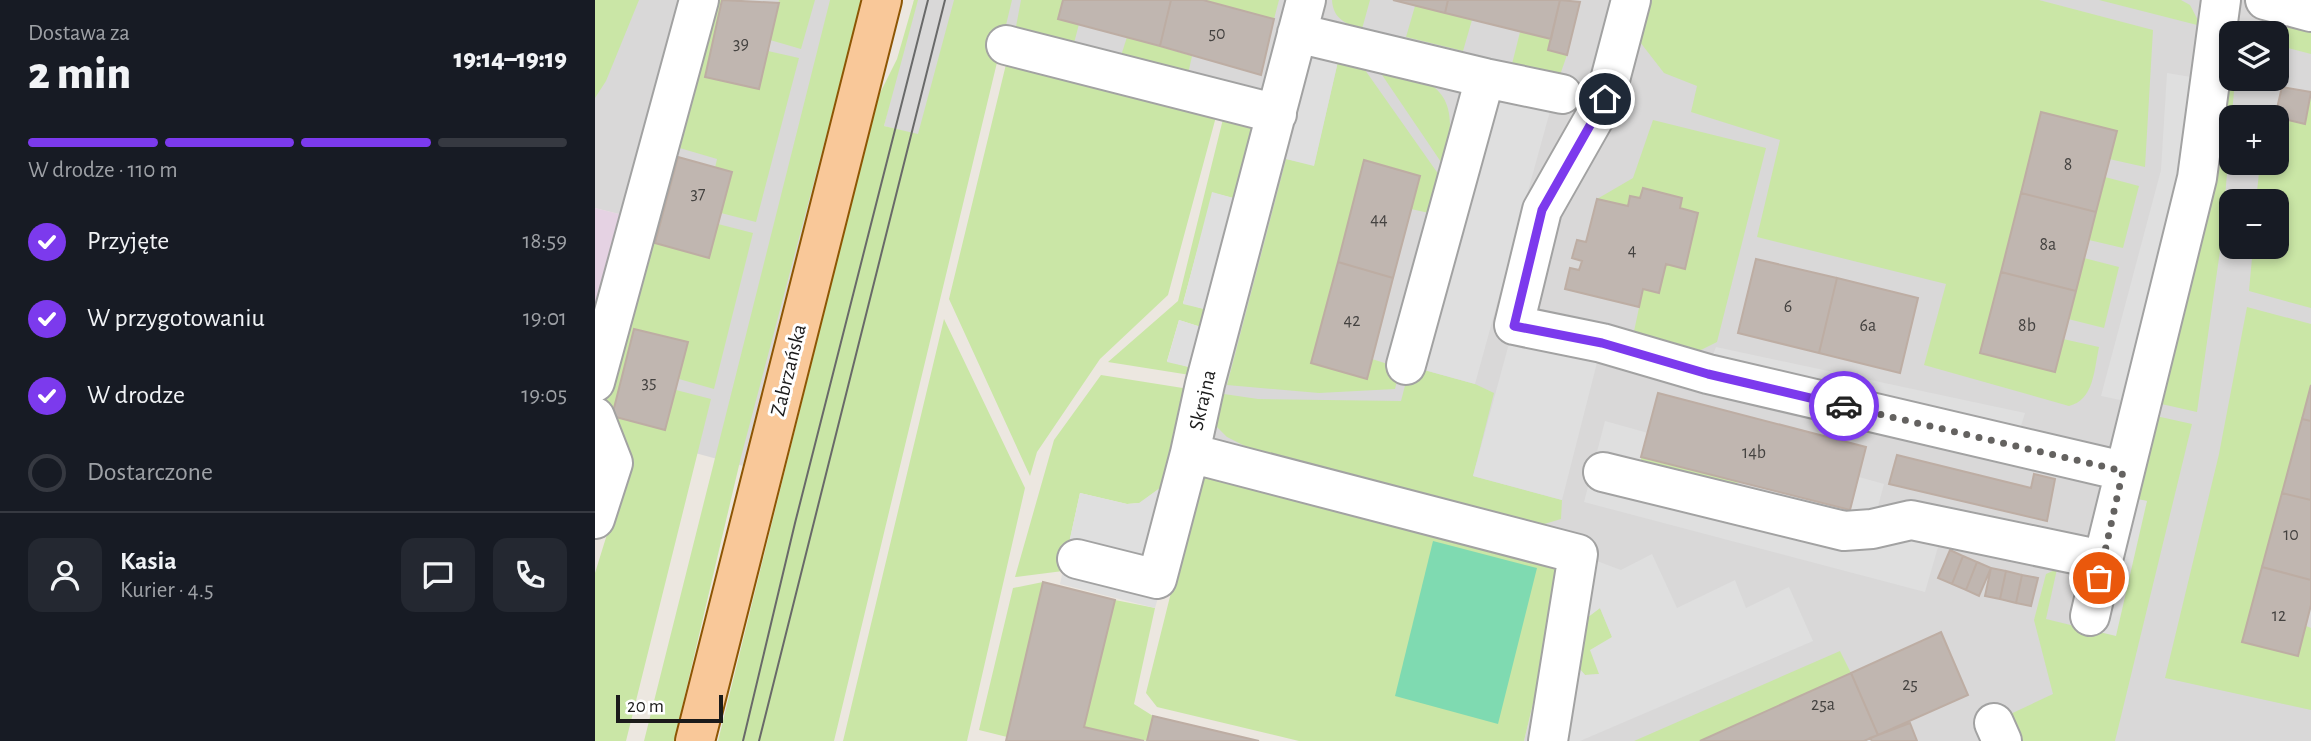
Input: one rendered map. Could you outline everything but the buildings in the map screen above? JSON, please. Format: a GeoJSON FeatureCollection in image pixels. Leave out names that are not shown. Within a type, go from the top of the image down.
{"type":"FeatureCollection","features":[{"type":"Feature","properties":{"kind":"main road","name":"Zabrzańska"},"geometry":{"type":"LineString","coordinates":[[695,741],[882,0]]}},
{"type":"Feature","properties":{"kind":"street"},"geometry":{"type":"LineString","coordinates":[[595,382],[699,0]]}},
{"type":"Feature","properties":{"kind":"street"},"geometry":{"type":"LineString","coordinates":[[1631,0],[1605,99],[1542,210],[1514,326],[1602,343],[1708,374],[2123,471]]}},
{"type":"Feature","properties":{"kind":"street"},"geometry":{"type":"LineString","coordinates":[[2090,616],[2123,471],[2197,178],[2221,0]]}},
{"type":"Feature","properties":{"kind":"street"},"geometry":{"type":"LineString","coordinates":[[2265,0],[2311,12]]}},
{"type":"Feature","properties":{"kind":"street"},"geometry":{"type":"LineString","coordinates":[[1302,17],[1485,78],[1562,94]]}},
{"type":"Feature","properties":{"kind":"street","name":"Skrajna"},"geometry":{"type":"LineString","coordinates":[[1302,17],[1205,384],[1190,453],[1578,554],[1548,741]]}},
{"type":"Feature","properties":{"kind":"street"},"geometry":{"type":"LineString","coordinates":[[1006,45],[1277,114]]}},
{"type":"Feature","properties":{"kind":"street"},"geometry":{"type":"LineString","coordinates":[[1406,365],[1485,78]]}},
{"type":"Feature","properties":{"kind":"street"},"geometry":{"type":"LineString","coordinates":[[595,519],[613,463],[597,429]]}},
{"type":"Feature","properties":{"kind":"street"},"geometry":{"type":"LineString","coordinates":[[1077,559],[1157,579],[1190,453]]}},
{"type":"Feature","properties":{"kind":"street"},"geometry":{"type":"LineString","coordinates":[[1604,472],[1844,531],[1872,529],[1911,520],[2103,560]]}},
{"type":"Feature","properties":{"kind":"shaded area"},"geometry":{"type":"Polygon","coordinates":[[[610,0],[865,0],[747,467],[595,426],[631,217],[595,208],[595,55],[610,0]]]}},
{"type":"Feature","properties":{"kind":"shaded area"},"geometry":{"type":"Polygon","coordinates":[[[914,0],[2311,0],[2311,741],[1524,741],[1570,550],[1200,455],[1277,114],[1007,45],[919,135],[884,126],[914,0]]]}},
{"type":"Feature","properties":{"kind":"shaded area"},"geometry":{"type":"Polygon","coordinates":[[[1313,51],[1339,57],[1314,166],[1286,159],[1313,51]]]}},
{"type":"Feature","properties":{"kind":"shaded area"},"geometry":{"type":"Polygon","coordinates":[[[2167,73],[2209,80],[2140,404],[2101,396],[2161,170],[2167,73]]]}},
{"type":"Feature","properties":{"kind":"shaded area"},"geometry":{"type":"Polygon","coordinates":[[[1485,78],[1555,93],[1475,384],[1406,365],[1485,78]]]}},
{"type":"Feature","properties":{"kind":"shaded area"},"geometry":{"type":"Polygon","coordinates":[[[1212,192],[1237,199],[1208,310],[1183,304],[1212,192]]]}},
{"type":"Feature","properties":{"kind":"shaded area"},"geometry":{"type":"Polygon","coordinates":[[[595,208],[631,217],[595,382],[595,208]]]}},
{"type":"Feature","properties":{"kind":"shaded area"},"geometry":{"type":"Polygon","coordinates":[[[1179,320],[1204,328],[1193,368],[1167,362],[1179,320]]]}},
{"type":"Feature","properties":{"kind":"shaded area"},"geometry":{"type":"Polygon","coordinates":[[[1514,325],[1602,343],[1562,500],[1473,476],[1514,325]]]}},
{"type":"Feature","properties":{"kind":"shaded area"},"geometry":{"type":"Polygon","coordinates":[[[1716,347],[2025,413],[2015,445],[1712,357],[1716,347]]]}},
{"type":"Feature","properties":{"kind":"shaded area"},"geometry":{"type":"Polygon","coordinates":[[[1605,421],[1648,433],[1638,470],[1846,525],[1859,477],[1884,484],[1872,529],[1938,547],[1925,592],[1584,502],[1605,421]]]}},
{"type":"Feature","properties":{"kind":"shaded area"},"geometry":{"type":"Polygon","coordinates":[[[1169,461],[1179,526],[1155,608],[1060,584],[1080,493],[1127,504],[1139,503],[1160,488],[1169,461]]]}},
{"type":"Feature","properties":{"kind":"shaded area"},"geometry":{"type":"Polygon","coordinates":[[[2118,495],[2147,501],[2116,636],[2087,629],[2118,495]]]}},
{"type":"Feature","properties":{"kind":"shaded area"},"geometry":{"type":"Polygon","coordinates":[[[1578,554],[1621,570],[1652,554],[1677,608],[1735,580],[1746,608],[1789,587],[1813,641],[1580,741],[1548,741],[1578,554]],[[1600,608],[1587,618],[1578,667],[1585,675],[1599,674],[1590,650],[1612,637],[1600,608]]]}},
{"type":"Feature","properties":{"kind":"green space"},"geometry":{"type":"Polygon","coordinates":[[[595,0],[639,0],[606,81],[595,98],[595,0]]]}},
{"type":"Feature","properties":{"kind":"green space"},"geometry":{"type":"Polygon","coordinates":[[[705,0],[722,0],[705,77],[759,89],[768,51],[799,58],[756,222],[721,213],[732,173],[715,168],[717,159],[666,144],[705,0]]]}},
{"type":"Feature","properties":{"kind":"green space"},"geometry":{"type":"Polygon","coordinates":[[[779,0],[815,0],[801,49],[770,40],[779,0]]]}},
{"type":"Feature","properties":{"kind":"green space"},"geometry":{"type":"Polygon","coordinates":[[[830,0],[862,0],[741,457],[674,741],[644,741],[830,0]]]}},
{"type":"Feature","properties":{"kind":"green space"},"geometry":{"type":"Polygon","coordinates":[[[914,0],[918,0],[884,126],[918,134],[954,0],[1012,0],[834,741],[718,741],[877,99],[897,59],[914,0]]]}},
{"type":"Feature","properties":{"kind":"green space"},"geometry":{"type":"Polygon","coordinates":[[[1021,0],[1063,0],[1058,18],[1079,24],[1073,47],[1015,32],[1021,0]]]}},
{"type":"Feature","properties":{"kind":"green space"},"geometry":{"type":"Polygon","coordinates":[[[1203,0],[1279,0],[1274,19],[1203,0]]]}},
{"type":"Feature","properties":{"kind":"green space"},"geometry":{"type":"Polygon","coordinates":[[[1332,0],[1370,0],[1362,29],[1341,20],[1335,12],[1332,0]]]}},
{"type":"Feature","properties":{"kind":"green space"},"geometry":{"type":"Polygon","coordinates":[[[1652,0],[2039,0],[2153,30],[2145,167],[2109,159],[2116,131],[2041,112],[1980,353],[2055,372],[2063,339],[2099,347],[2092,383],[2084,397],[2069,406],[1924,365],[1946,284],[1757,237],[1780,140],[1691,112],[1697,86],[1664,73],[1640,42],[1652,0]]]}},
{"type":"Feature","properties":{"kind":"green space"},"geometry":{"type":"Polygon","coordinates":[[[2099,0],[2181,0],[2190,5],[2201,26],[2099,0]]]}},
{"type":"Feature","properties":{"kind":"green space"},"geometry":{"type":"Polygon","coordinates":[[[1415,6],[1472,20],[1463,51],[1406,37],[1415,6]]]}},
{"type":"Feature","properties":{"kind":"green space"},"geometry":{"type":"Polygon","coordinates":[[[2289,26],[2311,30],[2311,54],[2289,48],[2289,26]]]}},
{"type":"Feature","properties":{"kind":"green space"},"geometry":{"type":"Polygon","coordinates":[[[1520,32],[1551,39],[1567,55],[1560,75],[1512,64],[1520,32]]]}},
{"type":"Feature","properties":{"kind":"green space"},"geometry":{"type":"Polygon","coordinates":[[[1127,37],[1192,56],[1186,83],[1119,62],[1127,37]]]}},
{"type":"Feature","properties":{"kind":"green space"},"geometry":{"type":"Polygon","coordinates":[[[1009,52],[1217,113],[1168,295],[1100,359],[1037,452],[1030,476],[949,299],[1009,52]]]}},
{"type":"Feature","properties":{"kind":"green space"},"geometry":{"type":"Polygon","coordinates":[[[1339,57],[1358,60],[1439,175],[1429,213],[1411,209],[1364,161],[1311,362],[1366,379],[1372,359],[1400,368],[1395,389],[1319,393],[1227,385],[1286,159],[1314,165],[1339,57]]]}},
{"type":"Feature","properties":{"kind":"green space"},"geometry":{"type":"Polygon","coordinates":[[[1376,66],[1414,76],[1436,88],[1443,97],[1450,124],[1441,162],[1376,66]]]}},
{"type":"Feature","properties":{"kind":"green space"},"geometry":{"type":"Polygon","coordinates":[[[2226,91],[2234,91],[2233,105],[2225,105],[2226,91]]]}},
{"type":"Feature","properties":{"kind":"green space"},"geometry":{"type":"Polygon","coordinates":[[[2311,96],[2311,308],[2249,291],[2252,259],[2289,259],[2289,189],[2257,189],[2259,175],[2289,175],[2289,120],[2305,124],[2311,96]]]}},
{"type":"Feature","properties":{"kind":"green space"},"geometry":{"type":"Polygon","coordinates":[[[1224,115],[1254,124],[1237,199],[1213,193],[1183,303],[1208,310],[1204,328],[1179,320],[1167,361],[1193,368],[1190,375],[1108,362],[1178,301],[1224,115]]]}},
{"type":"Feature","properties":{"kind":"green space"},"geometry":{"type":"Polygon","coordinates":[[[1653,120],[1766,148],[1717,342],[1697,352],[1633,336],[1643,289],[1659,293],[1666,264],[1685,269],[1698,213],[1680,208],[1682,198],[1643,189],[1640,198],[1628,206],[1597,199],[1633,178],[1653,120]]]}},
{"type":"Feature","properties":{"kind":"green space"},"geometry":{"type":"Polygon","coordinates":[[[664,152],[678,157],[655,243],[708,257],[718,224],[753,233],[714,389],[679,379],[688,342],[634,329],[612,416],[665,430],[676,390],[711,399],[626,741],[595,741],[595,573],[631,457],[610,430],[601,391],[664,152]]]}},
{"type":"Feature","properties":{"kind":"green space"},"geometry":{"type":"Polygon","coordinates":[[[2219,156],[2219,175],[2227,175],[2226,189],[2219,189],[2219,258],[2197,412],[2157,403],[2216,183],[2219,156]]]}},
{"type":"Feature","properties":{"kind":"green space"},"geometry":{"type":"Polygon","coordinates":[[[2105,177],[2139,186],[2123,248],[2089,240],[2105,177]]]}},
{"type":"Feature","properties":{"kind":"green space"},"geometry":{"type":"Polygon","coordinates":[[[2084,258],[2119,267],[2104,328],[2068,319],[2084,258]]]}},
{"type":"Feature","properties":{"kind":"green space"},"geometry":{"type":"Polygon","coordinates":[[[2247,307],[2311,324],[2311,385],[2243,641],[2297,656],[2306,626],[2311,628],[2311,710],[2165,678],[2219,454],[2247,307]]]}},
{"type":"Feature","properties":{"kind":"green space"},"geometry":{"type":"Polygon","coordinates":[[[944,319],[1025,488],[967,741],[843,741],[944,319]]]}},
{"type":"Feature","properties":{"kind":"green space"},"geometry":{"type":"Polygon","coordinates":[[[1410,366],[1475,384],[1494,393],[1473,476],[1562,500],[1561,519],[1531,528],[1288,468],[1227,437],[1215,425],[1224,394],[1258,399],[1401,401],[1410,366]]]}},
{"type":"Feature","properties":{"kind":"green space"},"geometry":{"type":"Polygon","coordinates":[[[1101,375],[1189,389],[1160,488],[1140,503],[1127,504],[1080,493],[1063,571],[1015,577],[1054,440],[1101,375]]]}},
{"type":"Feature","properties":{"kind":"green space"},"geometry":{"type":"Polygon","coordinates":[[[2156,416],[2192,424],[2115,741],[2014,741],[2004,717],[2053,694],[2034,620],[2046,574],[2057,569],[2046,619],[2087,629],[2147,501],[2136,499],[2156,416]]]}},
{"type":"Feature","properties":{"kind":"green space"},"geometry":{"type":"Polygon","coordinates":[[[1641,457],[1738,482],[1731,495],[1638,470],[1641,457]]]}},
{"type":"Feature","properties":{"kind":"green space"},"geometry":{"type":"Polygon","coordinates":[[[1202,468],[1543,554],[1563,578],[1524,741],[1299,741],[1157,707],[1146,693],[1202,468]]]}},
{"type":"Feature","properties":{"kind":"green space"},"geometry":{"type":"Polygon","coordinates":[[[1433,541],[1537,568],[1498,724],[1395,696],[1433,541]]]}},
{"type":"Feature","properties":{"kind":"green space"},"geometry":{"type":"Polygon","coordinates":[[[1043,582],[1007,737],[979,730],[1013,588],[1043,582]]]}},
{"type":"Feature","properties":{"kind":"green space"},"geometry":{"type":"Polygon","coordinates":[[[1115,600],[1155,608],[1134,704],[1153,716],[1147,741],[1084,727],[1115,600]]]}},
{"type":"Feature","properties":{"kind":"green space"},"geometry":{"type":"Polygon","coordinates":[[[1600,608],[1612,637],[1600,674],[1585,675],[1578,667],[1587,617],[1600,608]]]}},
{"type":"Feature","properties":{"kind":"green space"},"geometry":{"type":"Polygon","coordinates":[[[1840,651],[1851,673],[1700,741],[1634,741],[1840,651]]]}},
{"type":"Feature","properties":{"kind":"tram line"},"geometry":{"type":"LineString","coordinates":[[743,741],[795,523],[928,0]]}},
{"type":"Feature","properties":{"kind":"tram line"},"geometry":{"type":"LineString","coordinates":[[759,741],[945,0]]}},
{"type":"Feature","properties":{"kind":"way so far"},"geometry":{"type":"LineString","coordinates":[[1844,406],[2123,471],[2099,578]]}},
{"type":"Feature","properties":{"kind":"route"},"geometry":{"type":"LineString","coordinates":[[1605,99],[1542,210],[1514,326],[1602,343],[1708,374],[1844,406]]}}]}
